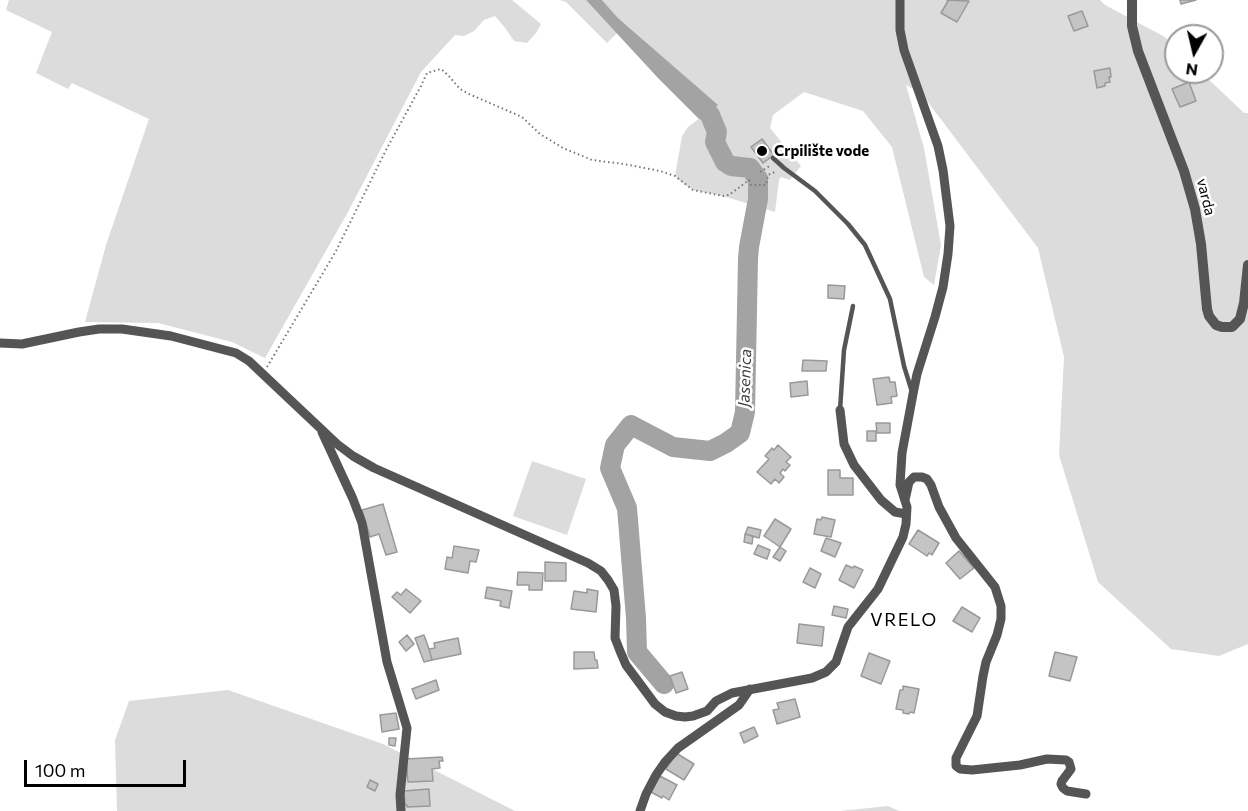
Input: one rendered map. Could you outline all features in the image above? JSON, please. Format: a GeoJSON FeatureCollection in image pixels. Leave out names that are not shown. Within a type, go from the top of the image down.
{"type":"FeatureCollection","features":[{"type":"Feature","properties":{"kind":"street"},"geometry":{"type":"LineString","coordinates":[[0,343],[22,344],[79,332],[122,328],[171,336],[236,353],[249,361],[337,444],[353,456],[374,468],[588,563],[601,571],[614,590],[615,638],[626,665],[656,704],[665,712],[676,716],[693,716],[706,711],[716,701],[732,693],[812,678],[826,672],[836,662],[848,627],[878,589],[903,537],[907,507],[900,485],[902,453],[913,394],[943,287],[948,254],[950,226],[945,179],[940,154],[904,50],[900,30],[900,0]]}},
{"type":"Feature","properties":{"kind":"street","name":"varda"},"geometry":{"type":"LineString","coordinates":[[1132,0],[1132,26],[1138,51],[1181,162],[1195,209],[1207,309],[1216,325],[1232,327],[1240,319],[1245,303],[1248,265]]}},
{"type":"Feature","properties":{"kind":"street"},"geometry":{"type":"LineString","coordinates":[[840,410],[844,444],[854,465],[881,500],[895,513],[906,514]]}},
{"type":"Feature","properties":{"kind":"street"},"geometry":{"type":"LineString","coordinates":[[320,428],[362,523],[387,662],[407,728],[400,795],[401,811]]}},
{"type":"Feature","properties":{"kind":"street"},"geometry":{"type":"LineString","coordinates":[[905,500],[909,482],[914,477],[927,479],[956,538],[994,587],[1001,606],[1001,619],[986,662],[977,716],[956,758],[956,766],[964,770],[999,768],[1047,759],[1060,759],[1069,762],[1071,766],[1062,781],[1063,788],[1086,794]]}},
{"type":"Feature","properties":{"kind":"street"},"geometry":{"type":"LineString","coordinates":[[640,811],[646,794],[665,762],[678,748],[739,705],[750,689]]}},
{"type":"Feature","properties":{"kind":"lane"},"geometry":{"type":"LineString","coordinates":[[775,160],[816,191],[865,245],[890,299],[904,366],[913,394]]}},
{"type":"Feature","properties":{"kind":"lane"},"geometry":{"type":"LineString","coordinates":[[840,410],[844,350],[852,306]]}},
{"type":"Feature","properties":{"kind":"path"},"geometry":{"type":"LineString","coordinates":[[262,374],[336,252],[427,72],[441,69],[460,89],[522,117],[540,134],[563,148],[592,160],[660,171],[675,176],[693,190],[723,196],[729,195],[749,180],[751,185],[766,185],[768,175]]}},
{"type":"Feature","properties":{"kind":"path"},"geometry":{"type":"LineString","coordinates":[[760,172],[775,160]]}},
{"type":"Feature","properties":{"kind":"shaded area"},"geometry":{"type":"Polygon","coordinates":[[[9,0],[512,0],[541,24],[527,43],[514,41],[495,16],[484,20],[474,31],[464,36],[455,35],[421,72],[348,212],[265,358],[232,342],[158,323],[85,322],[106,245],[149,119],[72,83],[68,89],[36,73],[52,32],[6,10],[9,0]]]}},
{"type":"Feature","properties":{"kind":"shaded area"},"geometry":{"type":"Polygon","coordinates":[[[560,0],[586,0],[617,33],[607,43],[566,2],[560,0]]]}},
{"type":"Feature","properties":{"kind":"shaded area"},"geometry":{"type":"Polygon","coordinates":[[[586,0],[602,0],[618,18],[718,105],[699,119],[586,0]]]}},
{"type":"Feature","properties":{"kind":"shaded area"},"geometry":{"type":"Polygon","coordinates":[[[602,0],[1100,0],[1105,5],[1164,36],[1164,84],[1214,84],[1244,113],[1248,113],[1248,644],[1219,656],[1171,649],[1098,582],[1059,455],[1064,357],[1038,248],[921,93],[906,85],[924,148],[941,245],[934,285],[924,277],[892,147],[863,111],[804,92],[773,115],[770,128],[801,166],[790,180],[781,177],[779,180],[775,212],[723,196],[693,190],[675,176],[682,136],[688,127],[717,105],[618,18],[602,0]]]}},
{"type":"Feature","properties":{"kind":"shaded area"},"geometry":{"type":"Polygon","coordinates":[[[532,461],[586,479],[567,535],[513,516],[532,461]]]}},
{"type":"Feature","properties":{"kind":"shaded area"},"geometry":{"type":"Polygon","coordinates":[[[228,690],[383,744],[515,811],[117,811],[115,740],[129,701],[228,690]]]}},
{"type":"Feature","properties":{"kind":"shaded area"},"geometry":{"type":"Polygon","coordinates":[[[888,806],[899,811],[840,811],[888,806]]]}},
{"type":"Feature","properties":{"kind":"building"},"geometry":{"type":"Polygon","coordinates":[[[947,0],[969,1],[957,22],[941,13],[947,0]]]}},
{"type":"Feature","properties":{"kind":"building"},"geometry":{"type":"Polygon","coordinates":[[[1180,0],[1196,0],[1181,4],[1180,0]]]}},
{"type":"Feature","properties":{"kind":"building"},"geometry":{"type":"Polygon","coordinates":[[[1082,11],[1088,26],[1074,31],[1068,16],[1082,11]]]}},
{"type":"Feature","properties":{"kind":"building"},"geometry":{"type":"Polygon","coordinates":[[[1110,68],[1110,82],[1097,88],[1094,71],[1110,68]]]}},
{"type":"Feature","properties":{"kind":"building"},"geometry":{"type":"Polygon","coordinates":[[[1190,84],[1196,101],[1180,107],[1172,89],[1190,84]]]}},
{"type":"Feature","properties":{"kind":"building","name":"Crpilište vode"},"geometry":{"type":"Polygon","coordinates":[[[762,139],[774,155],[763,163],[751,147],[762,139]]]}},
{"type":"Feature","properties":{"kind":"building"},"geometry":{"type":"Polygon","coordinates":[[[828,285],[845,286],[844,299],[828,298],[828,285]]]}},
{"type":"Feature","properties":{"kind":"building"},"geometry":{"type":"Polygon","coordinates":[[[803,360],[827,361],[826,371],[802,371],[803,360]]]}},
{"type":"Feature","properties":{"kind":"building"},"geometry":{"type":"Polygon","coordinates":[[[889,377],[890,382],[895,382],[897,396],[891,397],[892,403],[877,405],[873,379],[889,377]]]}},
{"type":"Feature","properties":{"kind":"building"},"geometry":{"type":"Polygon","coordinates":[[[807,381],[808,395],[791,397],[790,383],[807,381]]]}},
{"type":"Feature","properties":{"kind":"building"},"geometry":{"type":"Polygon","coordinates":[[[876,423],[890,423],[890,433],[877,433],[876,423]]]}},
{"type":"Feature","properties":{"kind":"building"},"geometry":{"type":"Polygon","coordinates":[[[867,431],[876,431],[876,441],[867,441],[867,431]]]}},
{"type":"Feature","properties":{"kind":"building"},"geometry":{"type":"Polygon","coordinates":[[[778,445],[791,457],[786,462],[790,465],[780,473],[784,477],[779,483],[775,479],[771,484],[757,472],[769,459],[765,456],[778,445]]]}},
{"type":"Feature","properties":{"kind":"building"},"geometry":{"type":"Polygon","coordinates":[[[828,470],[840,470],[840,478],[853,478],[853,495],[828,495],[828,470]]]}},
{"type":"Feature","properties":{"kind":"building"},"geometry":{"type":"Polygon","coordinates":[[[383,504],[397,552],[386,555],[379,534],[370,537],[362,510],[383,504]]]}},
{"type":"Feature","properties":{"kind":"building"},"geometry":{"type":"Polygon","coordinates":[[[822,517],[835,520],[831,537],[814,534],[817,519],[821,520],[822,517]]]}},
{"type":"Feature","properties":{"kind":"building"},"geometry":{"type":"Polygon","coordinates":[[[775,519],[791,529],[780,547],[764,536],[775,519]]]}},
{"type":"Feature","properties":{"kind":"building"},"geometry":{"type":"Polygon","coordinates":[[[748,527],[761,530],[759,538],[745,534],[748,527]]]}},
{"type":"Feature","properties":{"kind":"building"},"geometry":{"type":"Polygon","coordinates":[[[918,530],[939,543],[932,555],[929,553],[927,556],[909,544],[918,530]]]}},
{"type":"Feature","properties":{"kind":"building"},"geometry":{"type":"Polygon","coordinates":[[[745,534],[753,536],[752,544],[744,542],[745,534]]]}},
{"type":"Feature","properties":{"kind":"building"},"geometry":{"type":"Polygon","coordinates":[[[826,538],[841,543],[835,557],[821,551],[826,538]]]}},
{"type":"Feature","properties":{"kind":"building"},"geometry":{"type":"Polygon","coordinates":[[[758,545],[770,550],[767,559],[754,554],[758,545]]]}},
{"type":"Feature","properties":{"kind":"building"},"geometry":{"type":"Polygon","coordinates":[[[454,546],[479,550],[476,562],[470,561],[468,573],[445,569],[447,557],[452,558],[454,546]]]}},
{"type":"Feature","properties":{"kind":"building"},"geometry":{"type":"Polygon","coordinates":[[[780,547],[786,551],[780,561],[773,557],[780,547]]]}},
{"type":"Feature","properties":{"kind":"building"},"geometry":{"type":"Polygon","coordinates":[[[959,551],[974,568],[960,579],[946,563],[959,551]]]}},
{"type":"Feature","properties":{"kind":"building"},"geometry":{"type":"Polygon","coordinates":[[[545,562],[566,563],[566,581],[545,581],[545,562]]]}},
{"type":"Feature","properties":{"kind":"building"},"geometry":{"type":"Polygon","coordinates":[[[846,565],[863,570],[854,588],[839,580],[846,565]]]}},
{"type":"Feature","properties":{"kind":"building"},"geometry":{"type":"Polygon","coordinates":[[[810,568],[821,574],[815,588],[803,582],[810,568]]]}},
{"type":"Feature","properties":{"kind":"building"},"geometry":{"type":"Polygon","coordinates":[[[518,572],[543,573],[542,590],[529,590],[529,585],[517,585],[518,572]]]}},
{"type":"Feature","properties":{"kind":"building"},"geometry":{"type":"Polygon","coordinates":[[[487,587],[512,591],[509,608],[500,606],[501,601],[485,598],[487,587]]]}},
{"type":"Feature","properties":{"kind":"building"},"geometry":{"type":"Polygon","coordinates":[[[406,589],[421,601],[410,613],[392,597],[397,592],[401,595],[406,589]]]}},
{"type":"Feature","properties":{"kind":"building"},"geometry":{"type":"Polygon","coordinates":[[[587,589],[598,591],[596,612],[571,609],[574,591],[587,593],[587,589]]]}},
{"type":"Feature","properties":{"kind":"building"},"geometry":{"type":"Polygon","coordinates":[[[834,606],[848,609],[846,618],[832,615],[834,606]]]}},
{"type":"Feature","properties":{"kind":"building"},"geometry":{"type":"Polygon","coordinates":[[[962,607],[980,618],[972,632],[953,621],[962,607]]]}},
{"type":"Feature","properties":{"kind":"building"},"geometry":{"type":"Polygon","coordinates":[[[799,624],[824,627],[822,646],[797,643],[799,624]]]}},
{"type":"Feature","properties":{"kind":"building"},"geometry":{"type":"Polygon","coordinates":[[[407,635],[414,644],[406,651],[399,642],[407,635]]]}},
{"type":"Feature","properties":{"kind":"building"},"geometry":{"type":"Polygon","coordinates":[[[424,635],[432,660],[424,662],[415,638],[424,635]]]}},
{"type":"Feature","properties":{"kind":"building"},"geometry":{"type":"Polygon","coordinates":[[[458,638],[461,654],[432,660],[429,649],[435,648],[434,643],[458,638]]]}},
{"type":"Feature","properties":{"kind":"building"},"geometry":{"type":"Polygon","coordinates":[[[574,652],[594,652],[598,668],[574,669],[574,652]]]}},
{"type":"Feature","properties":{"kind":"building"},"geometry":{"type":"Polygon","coordinates":[[[1055,652],[1077,657],[1070,681],[1049,676],[1055,652]]]}},
{"type":"Feature","properties":{"kind":"building"},"geometry":{"type":"Polygon","coordinates":[[[869,653],[890,661],[881,684],[861,676],[869,653]]]}},
{"type":"Feature","properties":{"kind":"building"},"geometry":{"type":"Polygon","coordinates":[[[682,672],[688,689],[676,693],[670,676],[682,672]]]}},
{"type":"Feature","properties":{"kind":"building"},"geometry":{"type":"Polygon","coordinates":[[[436,680],[439,690],[416,699],[412,689],[436,680]]]}},
{"type":"Feature","properties":{"kind":"building"},"geometry":{"type":"Polygon","coordinates":[[[903,686],[919,689],[914,713],[903,713],[903,710],[896,709],[903,686]]]}},
{"type":"Feature","properties":{"kind":"building"},"geometry":{"type":"Polygon","coordinates":[[[795,699],[800,717],[777,724],[773,710],[779,709],[777,703],[795,699]]]}},
{"type":"Feature","properties":{"kind":"building"},"geometry":{"type":"Polygon","coordinates":[[[396,713],[399,729],[382,732],[380,715],[396,713]]]}},
{"type":"Feature","properties":{"kind":"building"},"geometry":{"type":"Polygon","coordinates":[[[754,727],[758,736],[744,743],[740,733],[754,727]]]}},
{"type":"Feature","properties":{"kind":"building"},"geometry":{"type":"Polygon","coordinates":[[[389,738],[396,738],[395,746],[389,745],[389,738]]]}},
{"type":"Feature","properties":{"kind":"building"},"geometry":{"type":"Polygon","coordinates":[[[676,753],[694,764],[684,780],[666,769],[676,753]]]}},
{"type":"Feature","properties":{"kind":"building"},"geometry":{"type":"Polygon","coordinates":[[[442,757],[443,761],[439,761],[440,768],[432,769],[433,781],[408,782],[406,759],[442,757]]]}},
{"type":"Feature","properties":{"kind":"building"},"geometry":{"type":"Polygon","coordinates":[[[660,776],[677,785],[669,800],[651,792],[660,776]]]}},
{"type":"Feature","properties":{"kind":"building"},"geometry":{"type":"Polygon","coordinates":[[[370,780],[378,784],[375,791],[367,787],[370,780]]]}},
{"type":"Feature","properties":{"kind":"building"},"geometry":{"type":"Polygon","coordinates":[[[429,789],[430,806],[407,807],[405,805],[404,791],[429,789]]]}},
{"type":"Feature","properties":{"kind":"waterway","name":"Jasenica"},"geometry":{"type":"LineString","coordinates":[[664,684],[637,652],[627,508],[610,468],[615,445],[631,425],[673,447],[710,451],[740,433],[745,412],[748,259],[758,199],[758,179],[750,168],[731,166],[725,162],[715,142],[717,132],[710,115],[690,94]]}},
{"type":"Feature","properties":{"kind":"place","name":"Crpilište vode"},"geometry":{"type":"Point","coordinates":[762,151]}},
{"type":"Feature","properties":{"kind":"district","name":"VRELO"},"geometry":{"type":"Point","coordinates":[904,620]}}]}
